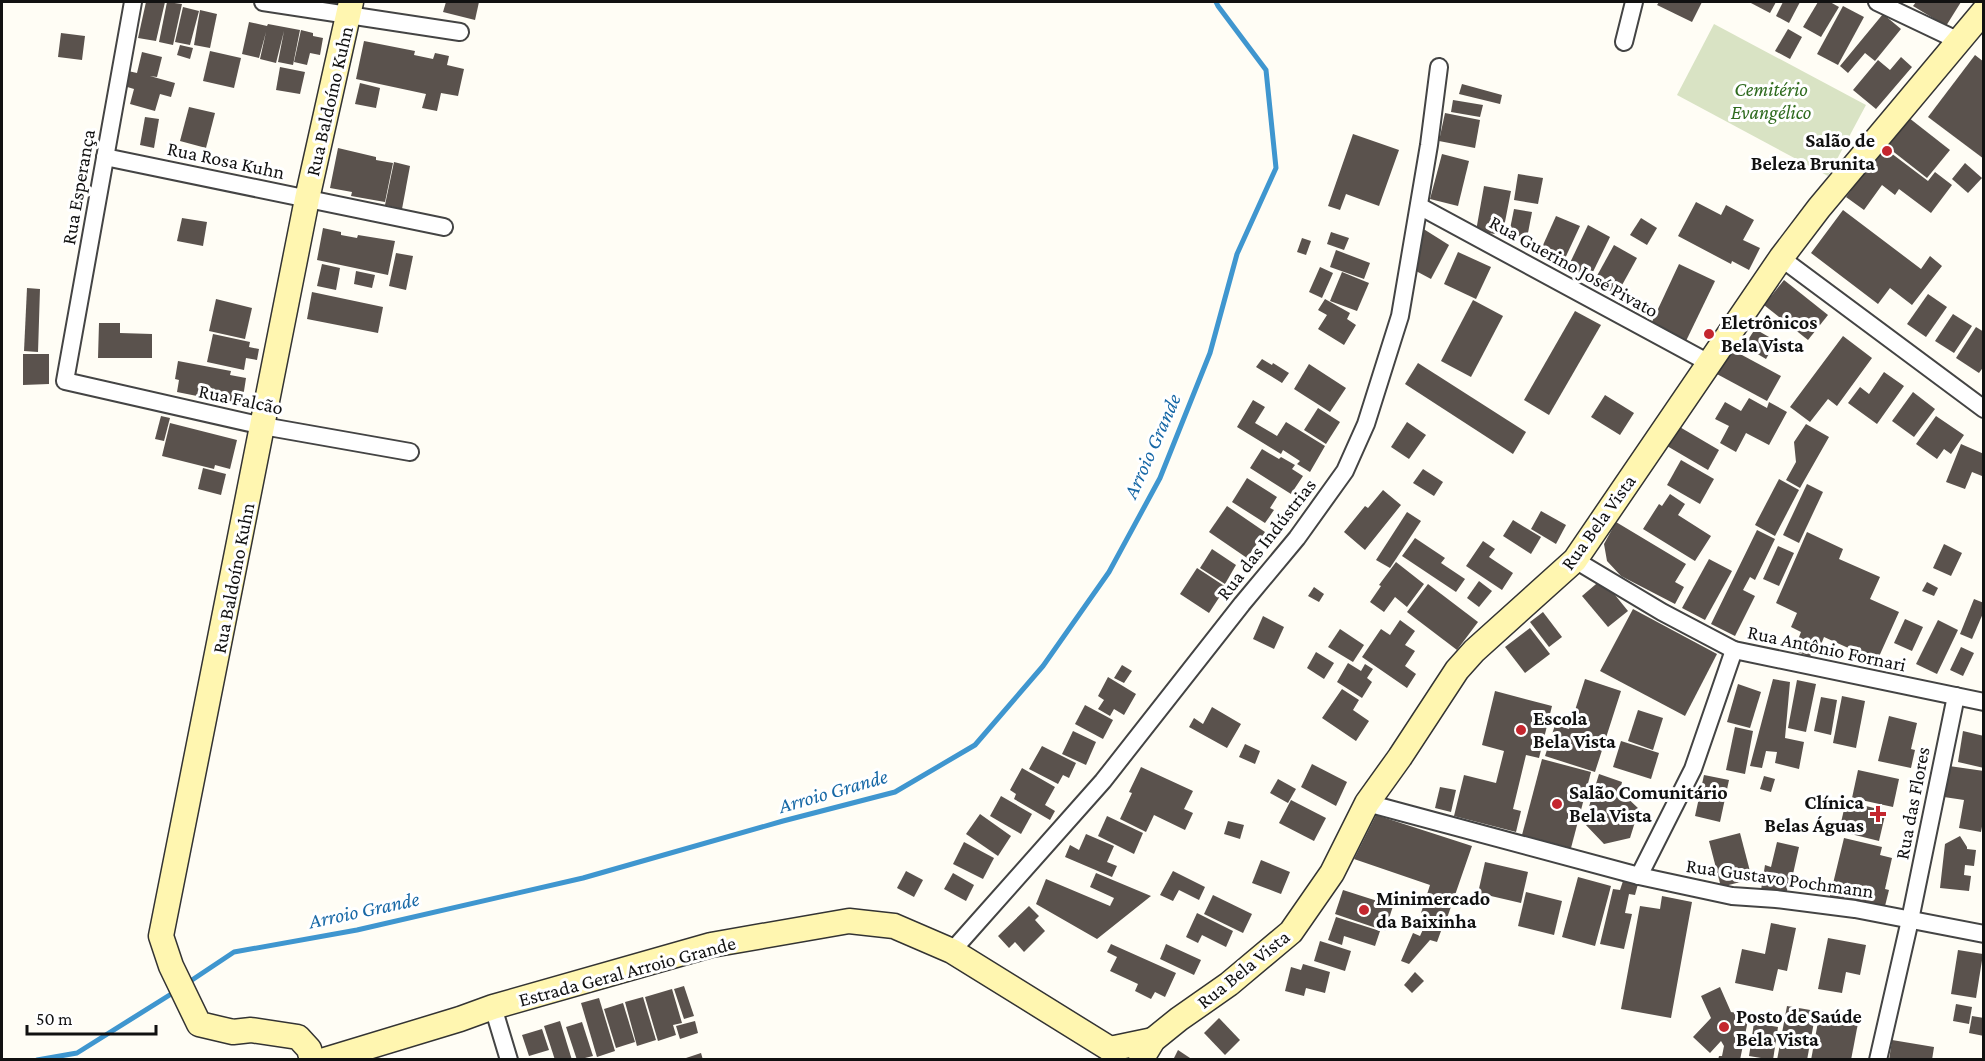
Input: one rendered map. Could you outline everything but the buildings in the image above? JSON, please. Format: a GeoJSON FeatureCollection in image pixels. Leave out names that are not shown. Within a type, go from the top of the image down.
{"type":"FeatureCollection","features":[{"type":"Feature","properties":{"kind":"main road","name":"Rua Baldoíno Kuhn"},"geometry":{"type":"LineString","coordinates":[[312,1059],[309,1049],[298,1037],[251,1030],[233,1032],[199,1024],[171,966],[161,936],[307,199],[350,8]]}},
{"type":"Feature","properties":{"kind":"main road","name":"Rua Bela Vista"},"geometry":{"type":"LineString","coordinates":[[1147,1050],[1179,1019],[1229,984],[1291,932],[1332,873],[1366,803],[1400,757],[1457,670],[1474,651],[1575,560],[1781,258],[1819,208],[1983,11]]}},
{"type":"Feature","properties":{"kind":"main road","name":"Estrada Geral Arroio Grande"},"geometry":{"type":"LineString","coordinates":[[325,1059],[494,1007],[711,945],[849,921],[894,926],[952,951],[1110,1049],[1147,1050]]}},
{"type":"Feature","properties":{"kind":"street","name":"Rua Esperança"},"geometry":{"type":"LineString","coordinates":[[65,381],[133,2]]}},
{"type":"Feature","properties":{"kind":"street"},"geometry":{"type":"LineString","coordinates":[[263,2],[350,8],[460,32]]}},
{"type":"Feature","properties":{"kind":"street"},"geometry":{"type":"LineString","coordinates":[[1624,42],[1634,2]]}},
{"type":"Feature","properties":{"kind":"street"},"geometry":{"type":"LineString","coordinates":[[1877,2],[1959,41]]}},
{"type":"Feature","properties":{"kind":"street","name":"Rua das Indústrias"},"geometry":{"type":"LineString","coordinates":[[952,951],[1103,782],[1235,613],[1298,537],[1346,471],[1366,424],[1400,316],[1430,145],[1439,67]]}},
{"type":"Feature","properties":{"kind":"street","name":"Rua Rosa Kuhn"},"geometry":{"type":"LineString","coordinates":[[105,157],[444,227]]}},
{"type":"Feature","properties":{"kind":"street","name":"Rua Guerino José Pivato"},"geometry":{"type":"LineString","coordinates":[[1419,206],[1709,363]]}},
{"type":"Feature","properties":{"kind":"street"},"geometry":{"type":"LineString","coordinates":[[1781,258],[1983,409]]}},
{"type":"Feature","properties":{"kind":"street","name":"Rua Falcão"},"geometry":{"type":"LineString","coordinates":[[65,381],[263,426],[410,452]]}},
{"type":"Feature","properties":{"kind":"street","name":"Rua Antônio Fornari"},"geometry":{"type":"LineString","coordinates":[[1575,560],[1662,612],[1734,650],[1983,702]]}},
{"type":"Feature","properties":{"kind":"street"},"geometry":{"type":"LineString","coordinates":[[1639,876],[1693,769],[1734,650]]}},
{"type":"Feature","properties":{"kind":"street","name":"Rua das Flores"},"geometry":{"type":"LineString","coordinates":[[1878,1059],[1910,920],[1956,696]]}},
{"type":"Feature","properties":{"kind":"street","name":"Rua Gustavo Pochmann"},"geometry":{"type":"LineString","coordinates":[[1366,803],[1639,876],[1732,897],[1776,899],[1855,909],[1983,934]]}},
{"type":"Feature","properties":{"kind":"street"},"geometry":{"type":"LineString","coordinates":[[494,1007],[509,1059]]}},
{"type":"Feature","properties":{"kind":"green space","name":"Cemitério Evangélico"},"geometry":{"type":"Polygon","coordinates":[[[1714,24],[1866,105],[1828,176],[1677,95],[1714,24]]]}},
{"type":"Feature","properties":{"kind":"waterway","name":"Arroio Grande"},"geometry":{"type":"LineString","coordinates":[[186,984],[234,952],[357,930],[583,878],[783,821],[895,792],[975,745],[1043,666],[1109,572],[1160,478],[1210,353],[1237,254],[1276,168],[1266,70],[1216,2]]}},
{"type":"Feature","properties":{"kind":"waterway","name":"Arroio Grande"},"geometry":{"type":"LineString","coordinates":[[37,1060],[77,1053],[176,991]]}},
{"type":"Feature","properties":{"kind":"place","name":"Salão de Beleza Brunita"},"geometry":{"type":"Point","coordinates":[1887,151]}},
{"type":"Feature","properties":{"kind":"place","name":"Eletrônicos Bela Vista"},"geometry":{"type":"Point","coordinates":[1709,334]}},
{"type":"Feature","properties":{"kind":"place","name":"Escola Bela Vista"},"geometry":{"type":"Point","coordinates":[1521,730]}},
{"type":"Feature","properties":{"kind":"place","name":"Salão Comunitário Bela Vista"},"geometry":{"type":"Point","coordinates":[1557,804]}},
{"type":"Feature","properties":{"kind":"place","name":"Clínica Belas Águas"},"geometry":{"type":"Point","coordinates":[1878,814]}},
{"type":"Feature","properties":{"kind":"place","name":"Minimercado da Baixinha"},"geometry":{"type":"Point","coordinates":[1364,910]}},
{"type":"Feature","properties":{"kind":"place","name":"Posto de Saúde Bela Vista"},"geometry":{"type":"Point","coordinates":[1724,1027]}}]}
